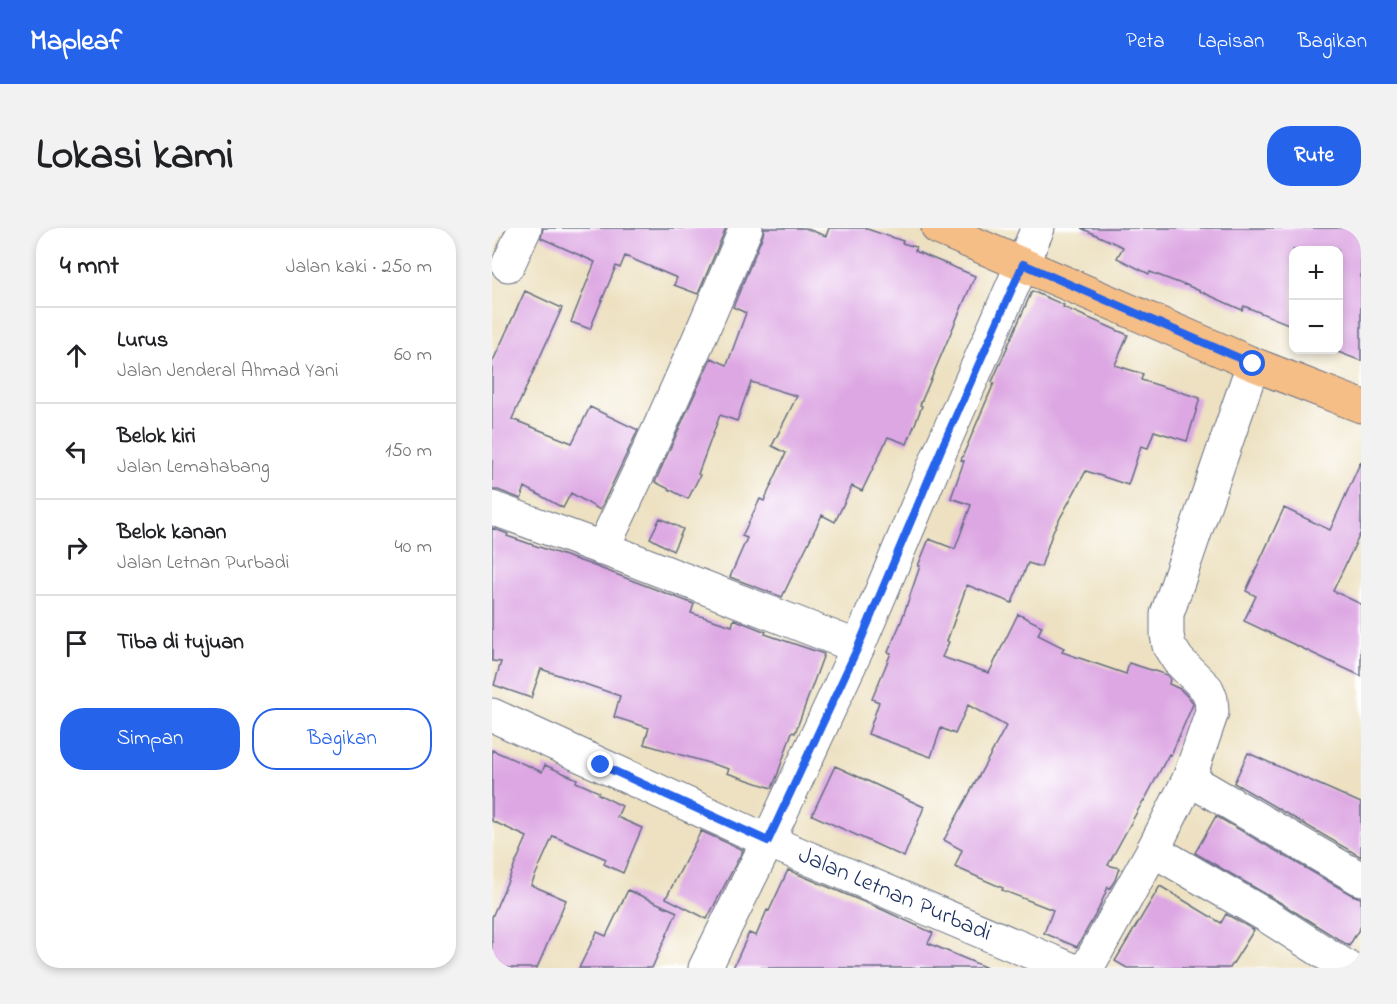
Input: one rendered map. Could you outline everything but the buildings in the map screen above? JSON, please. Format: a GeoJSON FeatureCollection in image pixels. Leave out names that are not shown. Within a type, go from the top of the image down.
{"type":"FeatureCollection","features":[{"type":"Feature","properties":{"kind":"main road"},"geometry":{"type":"LineString","coordinates":[[938,228],[1253,364],[1361,406]]}},
{"type":"Feature","properties":{"kind":"street"},"geometry":{"type":"LineString","coordinates":[[508,265],[525,228]]}},
{"type":"Feature","properties":{"kind":"street"},"geometry":{"type":"LineString","coordinates":[[602,549],[701,335],[746,228]]}},
{"type":"Feature","properties":{"kind":"street"},"geometry":{"type":"LineString","coordinates":[[705,968],[768,841],[858,647],[1038,228]]}},
{"type":"Feature","properties":{"kind":"street"},"geometry":{"type":"LineString","coordinates":[[1087,968],[1153,850],[1189,779],[1212,712],[1207,689],[1178,660],[1168,646],[1167,614],[1253,364]]}},
{"type":"Feature","properties":{"kind":"street"},"geometry":{"type":"LineString","coordinates":[[492,508],[637,561],[858,647]]}},
{"type":"Feature","properties":{"kind":"street","name":"Jalan Letnan Purbadi"},"geometry":{"type":"LineString","coordinates":[[492,716],[768,841],[1068,968]]}},
{"type":"Feature","properties":{"kind":"street"},"geometry":{"type":"LineString","coordinates":[[1189,779],[1361,879]]}},
{"type":"Feature","properties":{"kind":"street"},"geometry":{"type":"LineString","coordinates":[[1153,850],[1267,916],[1348,968]]}},
{"type":"Feature","properties":{"kind":"route"},"geometry":{"type":"LineString","coordinates":[[601,765],[768,841],[858,647],[943,445],[1023,264],[1253,364]]}}]}
